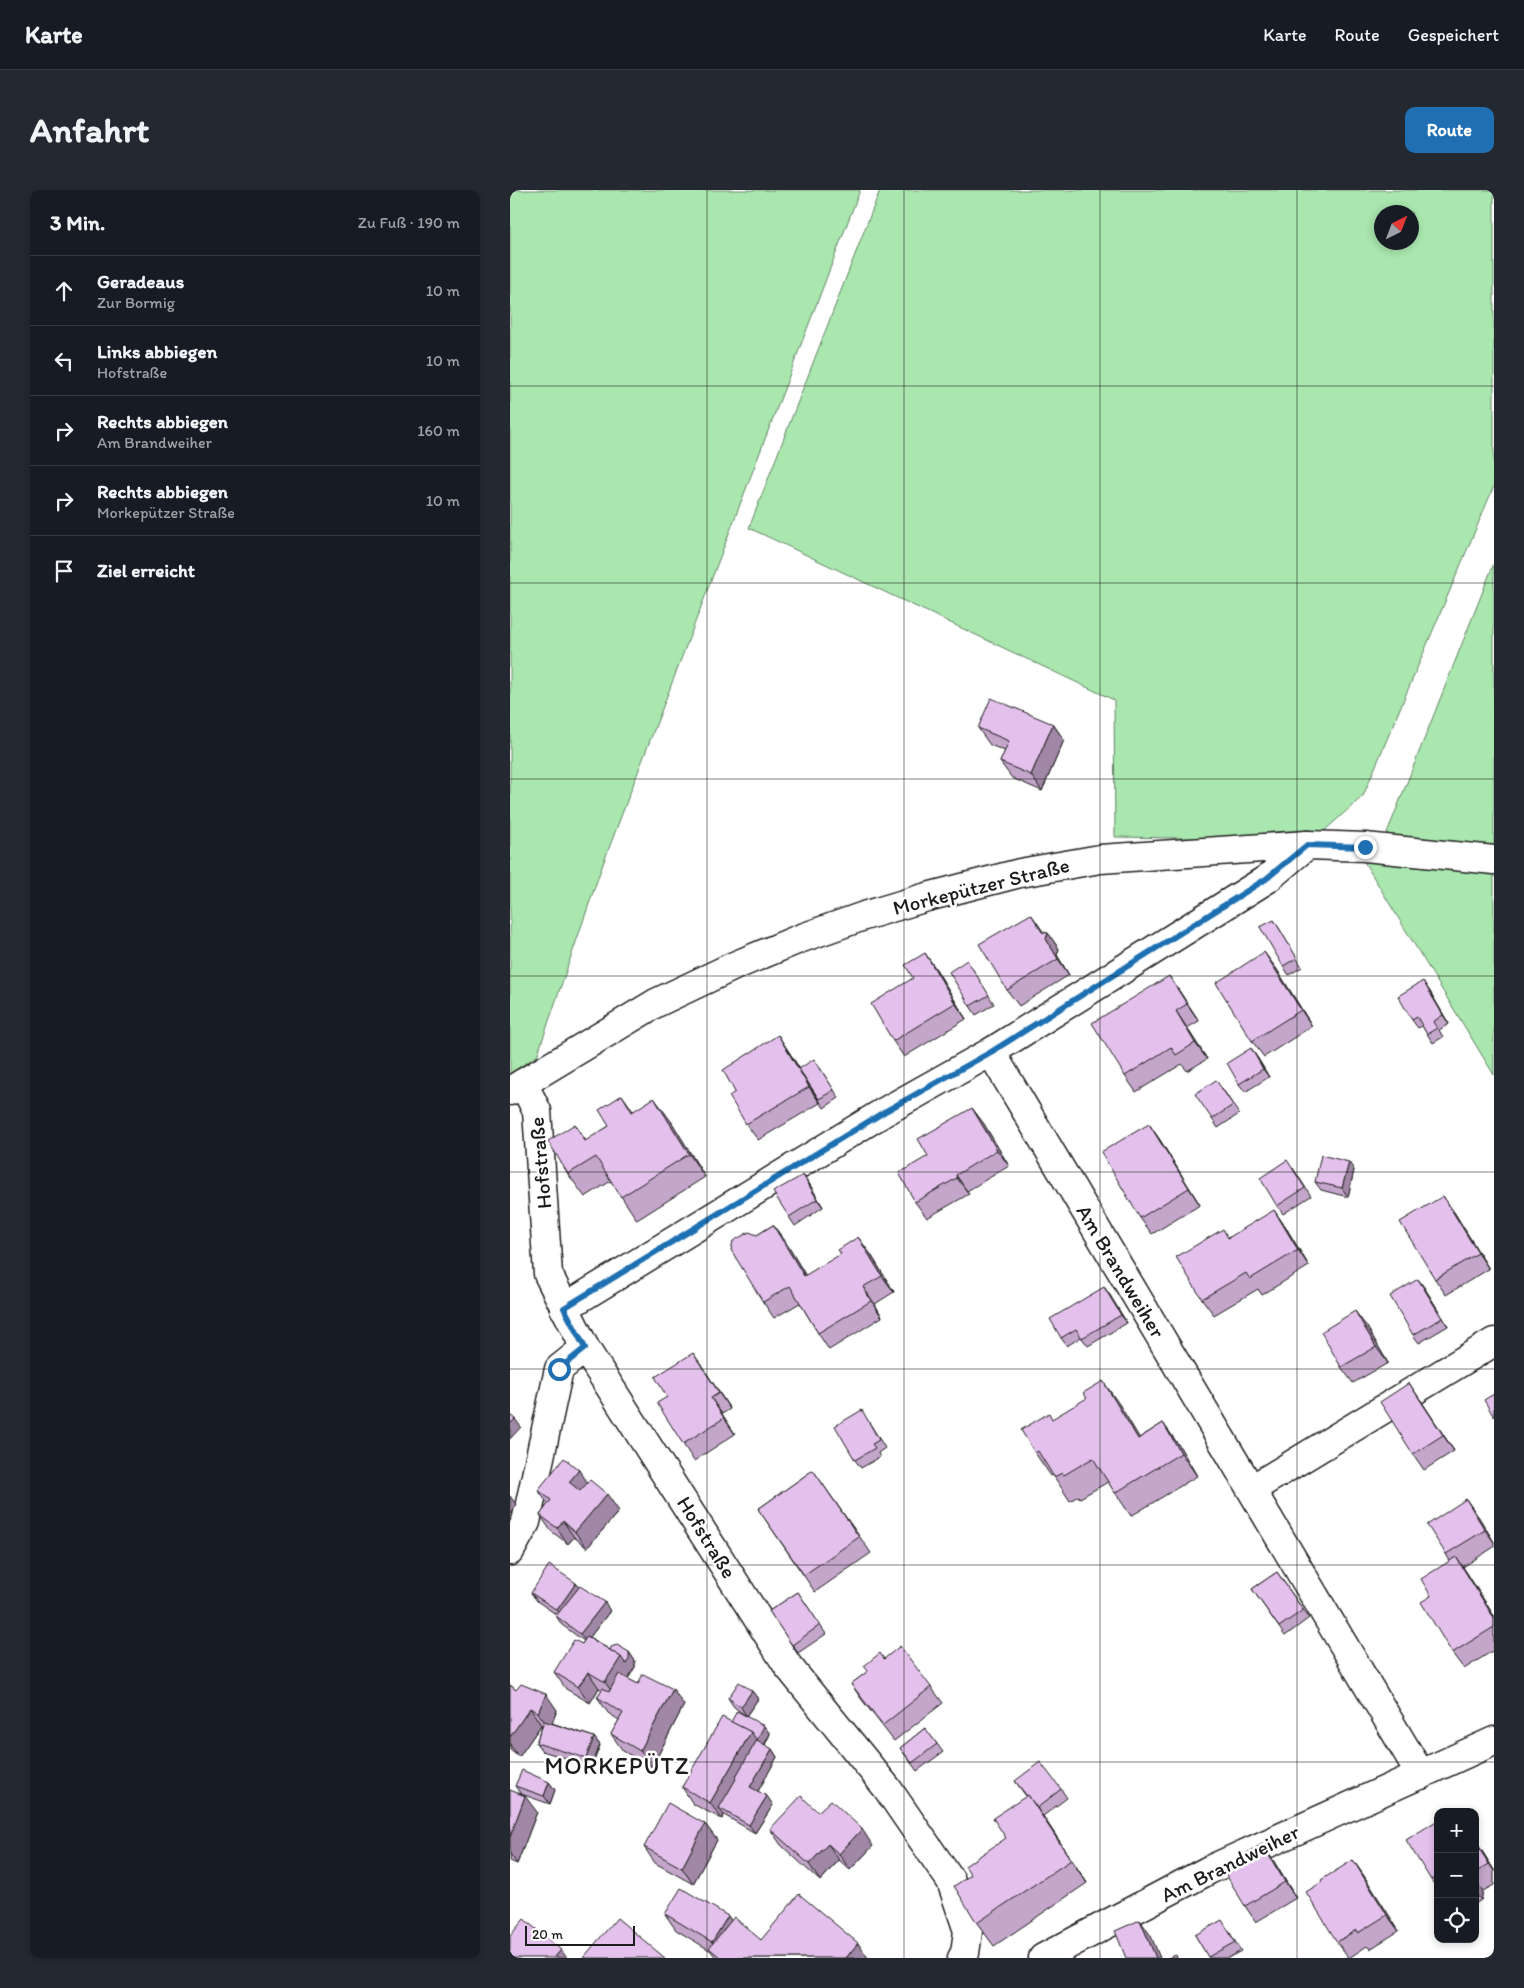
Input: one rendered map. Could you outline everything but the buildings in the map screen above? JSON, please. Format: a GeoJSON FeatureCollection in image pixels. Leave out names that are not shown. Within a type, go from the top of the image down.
{"type":"FeatureCollection","features":[{"type":"Feature","properties":{"kind":"street","name":"Morkepützer Straße"},"geometry":{"type":"LineString","coordinates":[[516,1087],[656,1003],[734,966],[799,939],[918,900],[1020,873],[1100,859],[1307,845],[1365,847],[1494,860]]}},
{"type":"Feature","properties":{"kind":"street"},"geometry":{"type":"LineString","coordinates":[[564,1308],[884,1112],[991,1052],[1266,879],[1307,845]]}},
{"type":"Feature","properties":{"kind":"street","name":"Am Brandweiher"},"geometry":{"type":"LineString","coordinates":[[991,1052],[1421,1774]]}},
{"type":"Feature","properties":{"kind":"street","name":"Hofstraße"},"geometry":{"type":"LineString","coordinates":[[516,1087],[537,1111],[548,1274],[564,1308],[585,1348],[788,1666],[887,1788],[952,1881],[968,1932],[965,1953],[962,1958]]}},
{"type":"Feature","properties":{"kind":"street"},"geometry":{"type":"LineString","coordinates":[[1252,1489],[1494,1342]]}},
{"type":"Feature","properties":{"kind":"street"},"geometry":{"type":"LineString","coordinates":[[510,1551],[526,1522],[559,1369],[585,1348]]}},
{"type":"Feature","properties":{"kind":"street","name":"Am Brandweiher"},"geometry":{"type":"LineString","coordinates":[[1043,1958],[1209,1870],[1494,1741]]}},
{"type":"Feature","properties":{"kind":"green space"},"geometry":{"type":"Polygon","coordinates":[[[510,190],[860,190],[601,869],[537,1056],[510,1073],[510,190]]]}},
{"type":"Feature","properties":{"kind":"green space"},"geometry":{"type":"Polygon","coordinates":[[[880,190],[1494,190],[1494,486],[1363,796],[1314,840],[1115,837],[1114,700],[749,528],[880,190]]]}},
{"type":"Feature","properties":{"kind":"green space"},"geometry":{"type":"Polygon","coordinates":[[[1494,563],[1494,847],[1385,838],[1494,563]]]}},
{"type":"Feature","properties":{"kind":"green space"},"geometry":{"type":"Polygon","coordinates":[[[1363,860],[1494,872],[1494,1075],[1363,860]]]}},
{"type":"Feature","properties":{"kind":"district","name":"MORKEPÜTZ"},"geometry":{"type":"Point","coordinates":[617,1765]}},
{"type":"Feature","properties":{"kind":"route"},"geometry":{"type":"LineString","coordinates":[[559,1369],[585,1348],[564,1308],[884,1112],[991,1052],[1266,879],[1307,845],[1365,847]]}}]}
